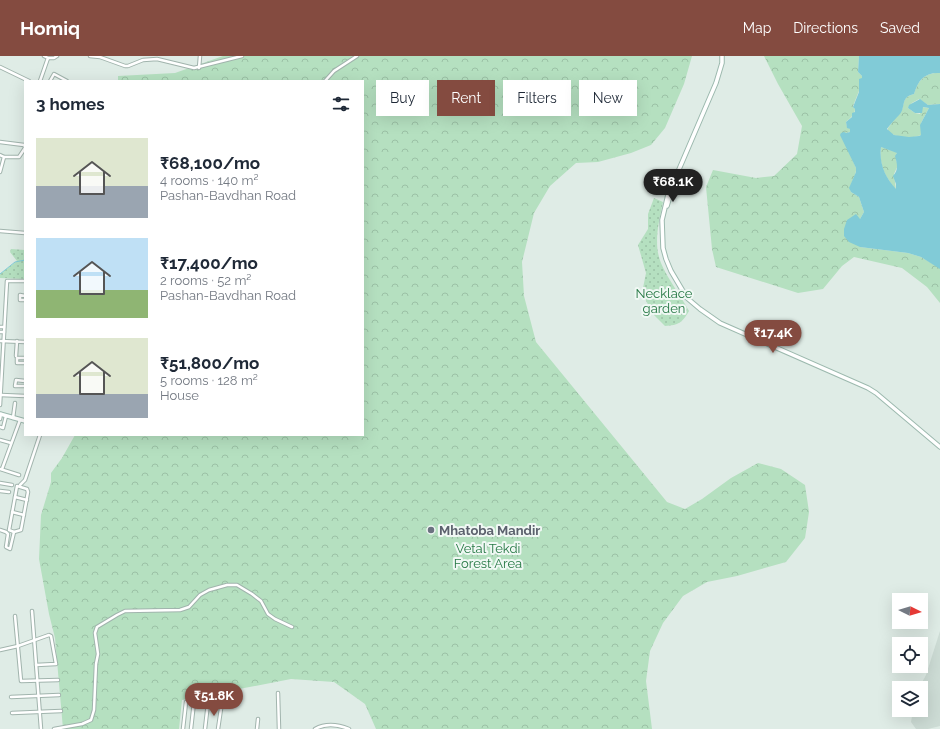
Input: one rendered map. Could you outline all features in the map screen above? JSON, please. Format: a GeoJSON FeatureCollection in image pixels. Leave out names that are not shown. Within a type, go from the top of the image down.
{"type":"FeatureCollection","features":[{"type":"Feature","properties":{"kind":"main road"},"geometry":{"type":"LineString","coordinates":[[722,56],[722,63],[716,83],[674,181],[662,223],[663,248],[671,271],[687,298],[720,323],[868,388],[940,446]]}},
{"type":"Feature","properties":{"kind":"main road"},"geometry":{"type":"LineString","coordinates":[[1,414],[24,421]]}},
{"type":"Feature","properties":{"kind":"street"},"geometry":{"type":"LineString","coordinates":[[44,56],[48,58],[55,58],[57,56]]}},
{"type":"Feature","properties":{"kind":"street"},"geometry":{"type":"LineString","coordinates":[[90,56],[100,57],[128,66],[143,60],[157,59],[192,68],[198,68],[242,56]]}},
{"type":"Feature","properties":{"kind":"street"},"geometry":{"type":"LineString","coordinates":[[157,59],[161,56]]}},
{"type":"Feature","properties":{"kind":"street"},"geometry":{"type":"LineString","coordinates":[[198,68],[200,56]]}},
{"type":"Feature","properties":{"kind":"street"},"geometry":{"type":"LineString","coordinates":[[326,80],[334,71],[357,56]]}},
{"type":"Feature","properties":{"kind":"street"},"geometry":{"type":"LineString","coordinates":[[40,80],[48,58]]}},
{"type":"Feature","properties":{"kind":"street"},"geometry":{"type":"LineString","coordinates":[[0,67],[27,80]]}},
{"type":"Feature","properties":{"kind":"street"},"geometry":{"type":"LineString","coordinates":[[51,80],[54,74],[65,80]]}},
{"type":"Feature","properties":{"kind":"street"},"geometry":{"type":"LineString","coordinates":[[0,142],[24,147]]}},
{"type":"Feature","properties":{"kind":"street"},"geometry":{"type":"LineString","coordinates":[[0,155],[4,157],[19,157],[24,149]]}},
{"type":"Feature","properties":{"kind":"street"},"geometry":{"type":"LineString","coordinates":[[0,172],[4,157]]}},
{"type":"Feature","properties":{"kind":"street"},"geometry":{"type":"LineString","coordinates":[[0,231],[24,233]]}},
{"type":"Feature","properties":{"kind":"street"},"geometry":{"type":"LineString","coordinates":[[0,405],[2,327],[7,281],[24,282]]}},
{"type":"Feature","properties":{"kind":"street"},"geometry":{"type":"LineString","coordinates":[[24,296],[20,295],[20,300],[24,300]]}},
{"type":"Feature","properties":{"kind":"street"},"geometry":{"type":"LineString","coordinates":[[2,341],[24,342]]}},
{"type":"Feature","properties":{"kind":"street"},"geometry":{"type":"LineString","coordinates":[[16,356],[17,341]]}},
{"type":"Feature","properties":{"kind":"street"},"geometry":{"type":"LineString","coordinates":[[24,358],[17,358],[17,363],[24,363]]}},
{"type":"Feature","properties":{"kind":"street"},"geometry":{"type":"LineString","coordinates":[[24,381],[16,380],[15,386],[24,386]]}},
{"type":"Feature","properties":{"kind":"street"},"geometry":{"type":"LineString","coordinates":[[1,395],[24,396]]}},
{"type":"Feature","properties":{"kind":"street"},"geometry":{"type":"LineString","coordinates":[[13,418],[15,403]]}},
{"type":"Feature","properties":{"kind":"street"},"geometry":{"type":"LineString","coordinates":[[0,419],[1,414]]}},
{"type":"Feature","properties":{"kind":"street"},"geometry":{"type":"LineString","coordinates":[[0,427],[3,428],[6,416]]}},
{"type":"Feature","properties":{"kind":"street"},"geometry":{"type":"LineString","coordinates":[[19,475],[1,469],[20,420]]}},
{"type":"Feature","properties":{"kind":"street"},"geometry":{"type":"LineString","coordinates":[[20,485],[25,480],[40,436]]}},
{"type":"Feature","properties":{"kind":"street"},"geometry":{"type":"LineString","coordinates":[[0,440],[11,443]]}},
{"type":"Feature","properties":{"kind":"street"},"geometry":{"type":"LineString","coordinates":[[0,483],[12,485]]}},
{"type":"Feature","properties":{"kind":"street"},"geometry":{"type":"LineString","coordinates":[[19,486],[28,490],[21,530],[14,532],[9,530],[15,497],[16,487],[19,486]]}},
{"type":"Feature","properties":{"kind":"street"},"geometry":{"type":"LineString","coordinates":[[0,491],[9,492]]}},
{"type":"Feature","properties":{"kind":"street"},"geometry":{"type":"LineString","coordinates":[[15,497],[27,500]]}},
{"type":"Feature","properties":{"kind":"street"},"geometry":{"type":"LineString","coordinates":[[12,512],[24,515]]}},
{"type":"Feature","properties":{"kind":"street"},"geometry":{"type":"LineString","coordinates":[[0,530],[7,532],[6,548],[10,549],[14,532]]}},
{"type":"Feature","properties":{"kind":"street"},"geometry":{"type":"LineString","coordinates":[[54,729],[82,724],[91,720],[94,710],[96,664],[98,654],[95,633],[97,627],[121,613],[132,610],[150,612],[180,610],[189,607],[200,595],[209,590],[226,585],[237,585],[261,601],[264,608],[272,617],[292,627]]}},
{"type":"Feature","properties":{"kind":"street"},"geometry":{"type":"LineString","coordinates":[[32,611],[41,729]]}},
{"type":"Feature","properties":{"kind":"street"},"geometry":{"type":"LineString","coordinates":[[15,616],[21,681],[58,680]]}},
{"type":"Feature","properties":{"kind":"street"},"geometry":{"type":"LineString","coordinates":[[0,650],[51,636],[56,664],[36,665]]}},
{"type":"Feature","properties":{"kind":"street"},"geometry":{"type":"LineString","coordinates":[[278,694],[279,729]]}},
{"type":"Feature","properties":{"kind":"street"},"geometry":{"type":"LineString","coordinates":[[11,697],[59,696]]}},
{"type":"Feature","properties":{"kind":"street"},"geometry":{"type":"LineString","coordinates":[[183,729],[186,702],[199,701],[208,703],[205,729]]}},
{"type":"Feature","properties":{"kind":"street"},"geometry":{"type":"LineString","coordinates":[[192,729],[194,702]]}},
{"type":"Feature","properties":{"kind":"street"},"geometry":{"type":"LineString","coordinates":[[218,729],[222,702]]}},
{"type":"Feature","properties":{"kind":"street"},"geometry":{"type":"LineString","coordinates":[[12,713],[61,711]]}},
{"type":"Feature","properties":{"kind":"street"},"geometry":{"type":"LineString","coordinates":[[257,729],[258,719]]}},
{"type":"Feature","properties":{"kind":"street"},"geometry":{"type":"LineString","coordinates":[[315,729],[322,726],[332,725],[349,729]]}},
{"type":"Feature","properties":{"kind":"shaded area"},"geometry":{"type":"Polygon","coordinates":[[[940,631],[940,726],[928,729],[916,729],[911,722],[912,717],[928,717],[928,681],[923,681],[928,673],[940,631]]]}},
{"type":"Feature","properties":{"kind":"green space","name":"Vetal Tekdi Forest Area"},"geometry":{"type":"Polygon","coordinates":[[[223,56],[692,56],[684,84],[665,128],[651,145],[631,153],[598,162],[576,163],[550,186],[534,213],[522,262],[524,296],[536,342],[667,502],[685,509],[702,499],[731,478],[758,463],[781,469],[805,485],[809,512],[805,538],[786,562],[737,576],[707,582],[683,596],[663,623],[650,651],[646,681],[652,729],[376,729],[365,704],[334,682],[291,679],[182,700],[179,729],[63,729],[55,638],[39,559],[41,515],[51,482],[51,473],[62,458],[74,436],[364,436],[364,80],[118,80],[118,76],[175,73],[223,56]]]}},
{"type":"Feature","properties":{"kind":"green space"},"geometry":{"type":"Polygon","coordinates":[[[764,56],[859,56],[858,72],[862,76],[862,79],[859,79],[859,91],[853,106],[855,109],[854,113],[846,122],[850,132],[846,133],[843,138],[856,168],[850,189],[851,192],[859,197],[864,212],[860,219],[860,247],[908,253],[921,257],[940,268],[940,303],[927,287],[902,268],[854,257],[842,266],[823,289],[798,293],[716,267],[712,249],[706,187],[713,170],[756,178],[774,176],[797,154],[802,126],[764,56]]]}},
{"type":"Feature","properties":{"kind":"green space"},"geometry":{"type":"Polygon","coordinates":[[[935,73],[940,73],[940,104],[928,105],[919,99],[912,103],[908,108],[915,113],[920,114],[922,107],[929,108],[921,123],[921,135],[904,137],[895,135],[888,131],[888,128],[894,119],[902,110],[905,99],[914,94],[917,86],[924,77],[935,73]]]}},
{"type":"Feature","properties":{"kind":"green space"},"geometry":{"type":"Polygon","coordinates":[[[881,147],[897,152],[896,160],[898,165],[894,174],[896,190],[889,180],[882,165],[881,147]]]}},
{"type":"Feature","properties":{"kind":"green space","name":"Necklace garden"},"geometry":{"type":"Polygon","coordinates":[[[654,198],[663,202],[657,240],[657,248],[661,263],[689,311],[680,323],[670,326],[665,326],[653,314],[642,293],[646,273],[638,245],[648,229],[648,214],[654,198]]]}},
{"type":"Feature","properties":{"kind":"green space"},"geometry":{"type":"Polygon","coordinates":[[[11,249],[24,250],[24,279],[0,278],[0,274],[17,261],[10,252],[11,249]]]}},
{"type":"Feature","properties":{"kind":"water"},"geometry":{"type":"Polygon","coordinates":[[[859,56],[940,56],[940,73],[930,74],[920,81],[914,94],[907,97],[902,111],[887,129],[894,135],[909,137],[919,136],[921,135],[920,125],[929,108],[923,107],[922,113],[915,113],[908,108],[909,105],[920,99],[928,105],[940,104],[940,269],[921,257],[908,253],[860,247],[849,242],[844,236],[844,229],[847,220],[856,214],[860,219],[864,212],[859,197],[851,192],[849,188],[856,172],[856,168],[840,135],[844,132],[850,132],[850,129],[847,128],[846,122],[852,117],[852,113],[855,112],[853,107],[859,92],[859,79],[862,78],[858,72],[859,56]],[[881,147],[882,165],[886,175],[896,189],[893,176],[897,169],[895,156],[897,153],[881,147]]]}},
{"type":"Feature","properties":{"kind":"waterway"},"geometry":{"type":"LineString","coordinates":[[0,274],[15,262],[24,260]]}},
{"type":"Feature","properties":{"kind":"place","name":"Mhatoba Mandir"},"geometry":{"type":"Point","coordinates":[431,530]}}]}
